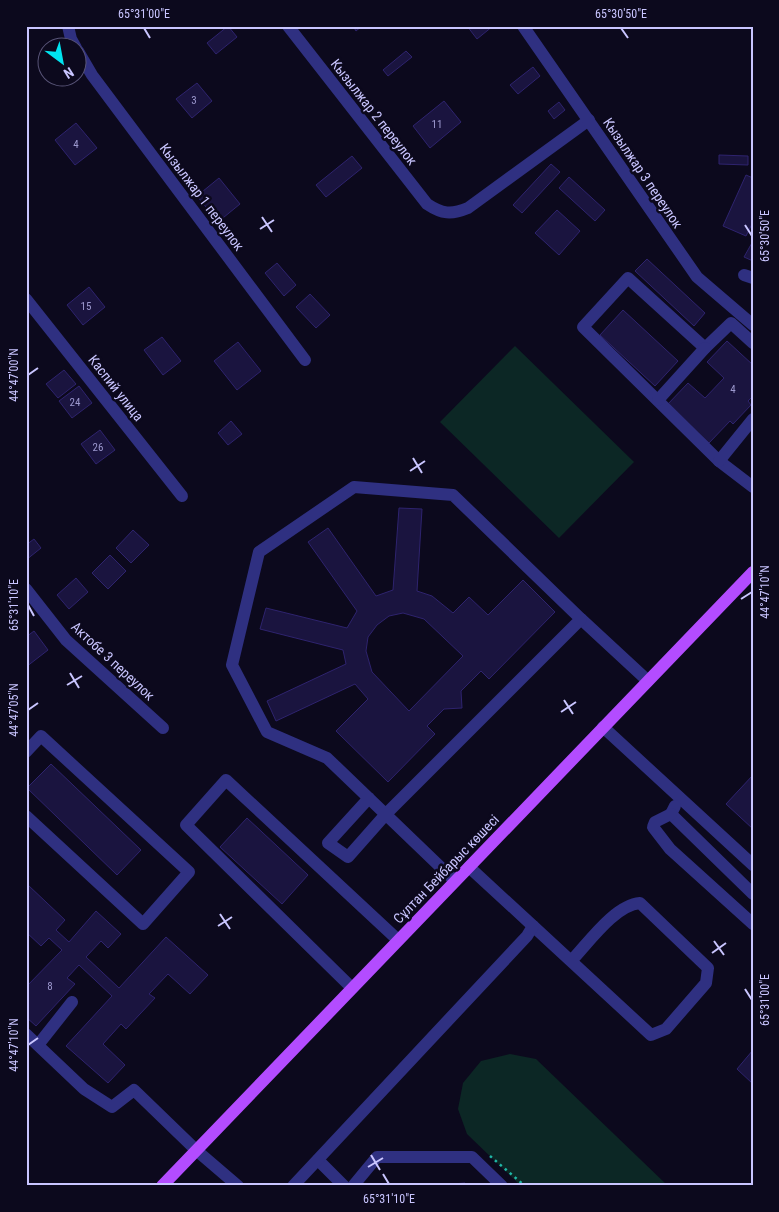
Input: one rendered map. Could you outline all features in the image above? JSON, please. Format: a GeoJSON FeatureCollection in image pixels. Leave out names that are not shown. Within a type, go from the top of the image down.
{"type":"FeatureCollection","features":[{"type":"Feature","properties":{"kind":"main road","name":"Сұлтан Бейбарыс көшесі"},"geometry":{"type":"LineString","coordinates":[[162,1186],[753,572]]}},
{"type":"Feature","properties":{"kind":"street","name":"Кызылжар 2 переулок"},"geometry":{"type":"LineString","coordinates":[[288,26],[427,204],[440,213],[456,213],[468,208],[588,120]]}},
{"type":"Feature","properties":{"kind":"street","name":"Кызылжар 3 переулок"},"geometry":{"type":"LineString","coordinates":[[523,26],[697,277],[753,325]]}},
{"type":"Feature","properties":{"kind":"street","name":"Кызылжар 1 переулок"},"geometry":{"type":"LineString","coordinates":[[88,67],[98,83],[306,360]]}},
{"type":"Feature","properties":{"kind":"street"},"geometry":{"type":"LineString","coordinates":[[705,348],[628,278],[583,327],[719,461],[753,487]]}},
{"type":"Feature","properties":{"kind":"street","name":"Каспий улица"},"geometry":{"type":"LineString","coordinates":[[26,299],[182,496]]}},
{"type":"Feature","properties":{"kind":"street"},"geometry":{"type":"LineString","coordinates":[[658,400],[705,348],[731,323],[753,343]]}},
{"type":"Feature","properties":{"kind":"street"},"geometry":{"type":"LineString","coordinates":[[719,461],[753,419]]}},
{"type":"Feature","properties":{"kind":"street"},"geometry":{"type":"LineString","coordinates":[[455,881],[327,758],[267,732],[232,665],[259,552],[354,488],[453,495],[648,681]]}},
{"type":"Feature","properties":{"kind":"street","name":"Актобе 3 переулок"},"geometry":{"type":"LineString","coordinates":[[26,589],[66,640],[163,728]]}},
{"type":"Feature","properties":{"kind":"street"},"geometry":{"type":"LineString","coordinates":[[369,798],[328,843],[348,858],[386,814],[581,619]]}},
{"type":"Feature","properties":{"kind":"street"},"geometry":{"type":"LineString","coordinates":[[602,727],[753,864]]}},
{"type":"Feature","properties":{"kind":"street"},"geometry":{"type":"LineString","coordinates":[[26,752],[41,736],[189,872],[143,924],[26,816]]}},
{"type":"Feature","properties":{"kind":"street"},"geometry":{"type":"LineString","coordinates":[[352,988],[186,826],[226,780],[398,940]]}},
{"type":"Feature","properties":{"kind":"street"},"geometry":{"type":"LineString","coordinates":[[680,798],[671,814],[655,822],[653,828],[670,849],[753,924]]}},
{"type":"Feature","properties":{"kind":"street"},"geometry":{"type":"LineString","coordinates":[[671,814],[753,894]]}},
{"type":"Feature","properties":{"kind":"street"},"geometry":{"type":"LineString","coordinates":[[469,867],[572,960],[651,1035],[666,1029],[706,983],[708,968],[640,903],[630,904],[616,913],[572,960]]}},
{"type":"Feature","properties":{"kind":"street"},"geometry":{"type":"LineString","coordinates":[[293,1186],[527,936],[533,926]]}},
{"type":"Feature","properties":{"kind":"street"},"geometry":{"type":"LineString","coordinates":[[38,1045],[72,1002]]}},
{"type":"Feature","properties":{"kind":"street"},"geometry":{"type":"LineString","coordinates":[[26,1034],[84,1088],[112,1107],[134,1090],[196,1150],[238,1186]]}},
{"type":"Feature","properties":{"kind":"street"},"geometry":{"type":"LineString","coordinates":[[353,1186],[377,1157],[472,1156],[502,1186]]}},
{"type":"Feature","properties":{"kind":"street"},"geometry":{"type":"LineString","coordinates":[[318,1160],[344,1186]]}},
{"type":"Feature","properties":{"kind":"green space"},"geometry":{"type":"Polygon","coordinates":[[[515,346],[634,462],[559,538],[440,422],[515,346]]]}},
{"type":"Feature","properties":{"kind":"green space"},"geometry":{"type":"Polygon","coordinates":[[[510,1054],[536,1059],[668,1186],[521,1186],[467,1134],[458,1109],[463,1083],[481,1061],[510,1054]]]}},
{"type":"Feature","properties":{"kind":"building"},"geometry":{"type":"Polygon","coordinates":[[[228,26],[237,37],[216,54],[207,43],[228,26]]]}},
{"type":"Feature","properties":{"kind":"building"},"geometry":{"type":"Polygon","coordinates":[[[353,26],[362,26],[356,31],[353,26]]]}},
{"type":"Feature","properties":{"kind":"building"},"geometry":{"type":"Polygon","coordinates":[[[467,26],[493,26],[477,39],[467,26]]]}},
{"type":"Feature","properties":{"kind":"building"},"geometry":{"type":"Polygon","coordinates":[[[406,51],[412,57],[388,76],[383,70],[406,51]]]}},
{"type":"Feature","properties":{"kind":"building"},"geometry":{"type":"Polygon","coordinates":[[[533,67],[540,76],[518,94],[510,85],[533,67]]]}},
{"type":"Feature","properties":{"kind":"building"},"geometry":{"type":"Polygon","coordinates":[[[197,83],[212,101],[192,118],[176,99],[197,83]]]}},
{"type":"Feature","properties":{"kind":"building"},"geometry":{"type":"Polygon","coordinates":[[[444,101],[461,122],[430,148],[413,126],[444,101]]]}},
{"type":"Feature","properties":{"kind":"building"},"geometry":{"type":"Polygon","coordinates":[[[559,102],[565,110],[554,119],[548,111],[559,102]]]}},
{"type":"Feature","properties":{"kind":"building"},"geometry":{"type":"Polygon","coordinates":[[[76,123],[97,148],[75,165],[55,140],[76,123]]]}},
{"type":"Feature","properties":{"kind":"building"},"geometry":{"type":"Polygon","coordinates":[[[719,155],[748,156],[748,165],[719,164],[719,155]]]}},
{"type":"Feature","properties":{"kind":"building"},"geometry":{"type":"Polygon","coordinates":[[[352,156],[362,168],[326,197],[316,185],[352,156]]]}},
{"type":"Feature","properties":{"kind":"building"},"geometry":{"type":"Polygon","coordinates":[[[551,164],[560,172],[522,213],[513,205],[551,164]]]}},
{"type":"Feature","properties":{"kind":"building"},"geometry":{"type":"Polygon","coordinates":[[[746,175],[753,178],[753,222],[746,236],[723,226],[746,175]]]}},
{"type":"Feature","properties":{"kind":"building"},"geometry":{"type":"Polygon","coordinates":[[[569,177],[605,210],[595,221],[559,188],[569,177]]]}},
{"type":"Feature","properties":{"kind":"building"},"geometry":{"type":"Polygon","coordinates":[[[219,178],[240,204],[218,222],[197,196],[219,178]]]}},
{"type":"Feature","properties":{"kind":"building"},"geometry":{"type":"Polygon","coordinates":[[[557,210],[580,231],[559,255],[535,233],[557,210]]]}},
{"type":"Feature","properties":{"kind":"building"},"geometry":{"type":"Polygon","coordinates":[[[753,241],[753,261],[744,257],[753,241]]]}},
{"type":"Feature","properties":{"kind":"building"},"geometry":{"type":"Polygon","coordinates":[[[647,259],[705,313],[694,326],[635,271],[647,259]]]}},
{"type":"Feature","properties":{"kind":"building"},"geometry":{"type":"Polygon","coordinates":[[[277,263],[296,285],[284,296],[265,273],[277,263]]]}},
{"type":"Feature","properties":{"kind":"building"},"geometry":{"type":"Polygon","coordinates":[[[89,287],[105,307],[83,325],[67,305],[89,287]]]}},
{"type":"Feature","properties":{"kind":"building"},"geometry":{"type":"Polygon","coordinates":[[[310,294],[330,315],[316,328],[296,307],[310,294]]]}},
{"type":"Feature","properties":{"kind":"building"},"geometry":{"type":"Polygon","coordinates":[[[623,310],[678,361],[655,386],[600,335],[623,310]]]}},
{"type":"Feature","properties":{"kind":"building"},"geometry":{"type":"Polygon","coordinates":[[[162,337],[181,361],[163,375],[144,350],[162,337]]]}},
{"type":"Feature","properties":{"kind":"building"},"geometry":{"type":"Polygon","coordinates":[[[727,341],[753,365],[753,396],[748,401],[751,405],[733,424],[730,421],[709,443],[667,405],[688,383],[705,398],[724,378],[707,362],[727,341]]]}},
{"type":"Feature","properties":{"kind":"building"},"geometry":{"type":"Polygon","coordinates":[[[238,342],[261,371],[237,390],[214,361],[238,342]]]}},
{"type":"Feature","properties":{"kind":"building"},"geometry":{"type":"Polygon","coordinates":[[[64,370],[76,384],[58,398],[46,384],[64,370]]]}},
{"type":"Feature","properties":{"kind":"building"},"geometry":{"type":"Polygon","coordinates":[[[79,386],[92,403],[72,418],[59,401],[79,386]]]}},
{"type":"Feature","properties":{"kind":"building"},"geometry":{"type":"Polygon","coordinates":[[[231,421],[242,434],[228,445],[218,433],[231,421]]]}},
{"type":"Feature","properties":{"kind":"building"},"geometry":{"type":"Polygon","coordinates":[[[100,430],[115,450],[96,464],[81,444],[100,430]]]}},
{"type":"Feature","properties":{"kind":"building"},"geometry":{"type":"Polygon","coordinates":[[[399,508],[422,509],[417,591],[432,596],[453,613],[469,597],[488,615],[523,580],[555,612],[489,679],[481,671],[461,691],[462,708],[444,709],[427,726],[435,734],[388,782],[336,731],[368,699],[355,684],[276,721],[267,701],[346,664],[343,650],[260,629],[266,608],[347,628],[357,611],[308,542],[328,528],[376,596],[393,590],[399,508]],[[403,613],[389,616],[377,625],[368,637],[366,651],[372,672],[409,711],[463,656],[424,619],[403,613]]]}},
{"type":"Feature","properties":{"kind":"building"},"geometry":{"type":"Polygon","coordinates":[[[133,530],[149,545],[131,563],[116,548],[133,530]]]}},
{"type":"Feature","properties":{"kind":"building"},"geometry":{"type":"Polygon","coordinates":[[[34,539],[41,548],[26,560],[26,545],[34,539]]]}},
{"type":"Feature","properties":{"kind":"building"},"geometry":{"type":"Polygon","coordinates":[[[110,555],[126,571],[108,589],[92,573],[110,555]]]}},
{"type":"Feature","properties":{"kind":"building"},"geometry":{"type":"Polygon","coordinates":[[[76,578],[88,592],[69,609],[57,595],[76,578]]]}},
{"type":"Feature","properties":{"kind":"building"},"geometry":{"type":"Polygon","coordinates":[[[34,631],[48,650],[26,667],[26,637],[34,631]]]}},
{"type":"Feature","properties":{"kind":"building"},"geometry":{"type":"Polygon","coordinates":[[[51,764],[141,850],[117,875],[27,788],[51,764]]]}},
{"type":"Feature","properties":{"kind":"building"},"geometry":{"type":"Polygon","coordinates":[[[753,775],[753,829],[726,804],[753,775]]]}},
{"type":"Feature","properties":{"kind":"building"},"geometry":{"type":"Polygon","coordinates":[[[247,818],[308,875],[282,904],[220,847],[247,818]]]}},
{"type":"Feature","properties":{"kind":"building"},"geometry":{"type":"Polygon","coordinates":[[[28,885],[65,920],[56,930],[69,942],[96,911],[121,934],[108,948],[101,941],[86,957],[119,988],[166,937],[208,975],[190,994],[168,974],[149,994],[155,998],[126,1029],[121,1024],[103,1044],[125,1065],[108,1083],[66,1046],[112,996],[79,965],[67,978],[75,984],[36,1026],[26,1017],[26,987],[62,950],[49,938],[41,946],[26,932],[28,885]]]}},
{"type":"Feature","properties":{"kind":"building"},"geometry":{"type":"Polygon","coordinates":[[[753,1050],[753,1084],[737,1069],[753,1050]]]}},
{"type":"Feature","properties":{"kind":"building"},"geometry":{"type":"Polygon","coordinates":[[[465,1183],[468,1186],[424,1186],[465,1183]]]}}]}
